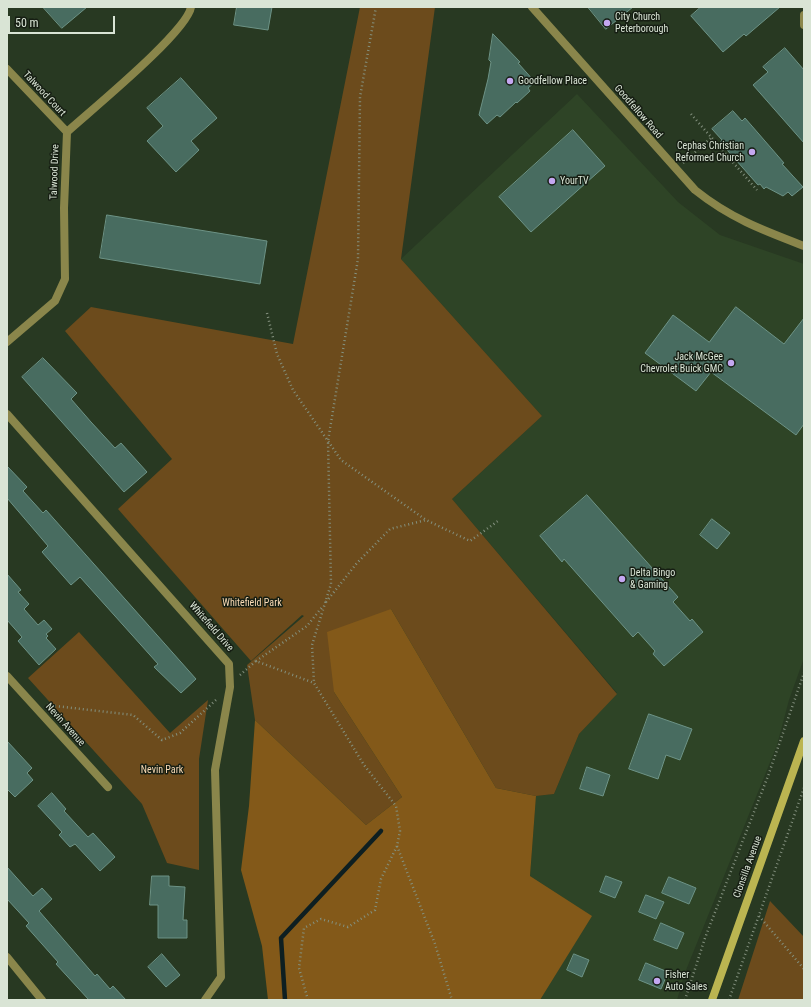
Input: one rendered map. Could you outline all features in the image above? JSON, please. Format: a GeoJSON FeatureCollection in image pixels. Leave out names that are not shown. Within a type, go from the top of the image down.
{"type":"FeatureCollection","features":[{"type":"Feature","properties":{"kind":"main road","name":"Clonsilla Avenue"},"geometry":{"type":"LineString","coordinates":[[713,999],[804,741]]}},
{"type":"Feature","properties":{"kind":"street","name":"Talwood Drive"},"geometry":{"type":"LineString","coordinates":[[7,342],[55,300],[66,279],[64,208],[67,132],[171,38],[190,13],[191,7]]}},
{"type":"Feature","properties":{"kind":"street","name":"Goodfellow Road"},"geometry":{"type":"LineString","coordinates":[[532,7],[695,190],[716,207],[755,227],[804,246]]}},
{"type":"Feature","properties":{"kind":"street"},"geometry":{"type":"LineString","coordinates":[[804,15],[804,25]]}},
{"type":"Feature","properties":{"kind":"street","name":"Talwood Court"},"geometry":{"type":"LineString","coordinates":[[7,68],[67,132]]}},
{"type":"Feature","properties":{"kind":"street","name":"Whitefield Drive"},"geometry":{"type":"LineString","coordinates":[[7,414],[229,664],[230,687],[215,770],[220,977],[215,988],[205,1000]]}},
{"type":"Feature","properties":{"kind":"street","name":"Nevin Avenue"},"geometry":{"type":"LineString","coordinates":[[7,676],[108,787]]}},
{"type":"Feature","properties":{"kind":"street"},"geometry":{"type":"LineString","coordinates":[[7,957],[42,1000]]}},
{"type":"Feature","properties":{"kind":"path"},"geometry":{"type":"LineString","coordinates":[[308,1000],[299,968],[304,928],[321,919],[348,927],[375,910],[381,879],[397,846],[400,831],[396,806],[364,765],[314,683],[312,645],[331,584],[328,441],[358,259],[360,97],[376,7]]}},
{"type":"Feature","properties":{"kind":"path"},"geometry":{"type":"LineString","coordinates":[[691,114],[757,190]]}},
{"type":"Feature","properties":{"kind":"path"},"geometry":{"type":"LineString","coordinates":[[676,170],[711,138]]}},
{"type":"Feature","properties":{"kind":"path"},"geometry":{"type":"LineString","coordinates":[[267,313],[277,354],[293,390],[341,460],[426,520],[470,541],[498,521]]}},
{"type":"Feature","properties":{"kind":"path"},"geometry":{"type":"LineString","coordinates":[[31,703],[133,716],[162,740],[180,733],[256,661],[307,626],[356,564],[390,529],[426,520]]}},
{"type":"Feature","properties":{"kind":"path"},"geometry":{"type":"LineString","coordinates":[[256,661],[314,683]]}},
{"type":"Feature","properties":{"kind":"path"},"geometry":{"type":"LineString","coordinates":[[685,1000],[705,938],[768,776],[804,673]]}},
{"type":"Feature","properties":{"kind":"path"},"geometry":{"type":"LineString","coordinates":[[729,1000],[804,788]]}},
{"type":"Feature","properties":{"kind":"path"},"geometry":{"type":"LineString","coordinates":[[397,846],[435,944],[452,1000]]}},
{"type":"Feature","properties":{"kind":"path"},"geometry":{"type":"LineString","coordinates":[[759,916],[804,969]]}},
{"type":"Feature","properties":{"kind":"shaded area"},"geometry":{"type":"Polygon","coordinates":[[[577,94],[678,202],[720,235],[804,264],[804,658],[789,700],[777,745],[684,975],[677,1000],[540,1000],[591,916],[530,876],[536,796],[554,794],[579,734],[617,693],[452,499],[542,416],[401,259],[577,94]]]}},
{"type":"Feature","properties":{"kind":"shaded area"},"geometry":{"type":"Polygon","coordinates":[[[391,609],[496,788],[536,796],[530,876],[592,916],[540,1000],[268,1000],[262,946],[241,870],[249,806],[255,720],[366,825],[402,797],[334,692],[327,632],[391,609]]]}},
{"type":"Feature","properties":{"kind":"green space","name":"Whitefield Park"},"geometry":{"type":"Polygon","coordinates":[[[360,7],[435,7],[401,259],[542,416],[452,499],[617,694],[579,734],[554,794],[536,796],[496,788],[391,609],[334,692],[402,797],[366,825],[255,720],[247,665],[304,616],[302,615],[251,661],[118,509],[172,459],[65,331],[91,307],[293,344],[360,7]]]}},
{"type":"Feature","properties":{"kind":"green space","name":"Nevin Park"},"geometry":{"type":"Polygon","coordinates":[[[79,632],[170,733],[208,700],[199,759],[199,870],[167,863],[142,804],[28,678],[79,632]]]}},
{"type":"Feature","properties":{"kind":"green space"},"geometry":{"type":"Polygon","coordinates":[[[770,901],[804,937],[804,1000],[738,1000],[770,901]]]}},
{"type":"Feature","properties":{"kind":"building"},"geometry":{"type":"Polygon","coordinates":[[[43,7],[87,7],[62,28],[43,7]]]}},
{"type":"Feature","properties":{"kind":"building"},"geometry":{"type":"Polygon","coordinates":[[[237,7],[272,7],[268,30],[234,25],[237,7]]]}},
{"type":"Feature","properties":{"kind":"building","name":"City Church Peterborough"},"geometry":{"type":"Polygon","coordinates":[[[588,7],[633,7],[606,29],[588,7]]]}},
{"type":"Feature","properties":{"kind":"building"},"geometry":{"type":"Polygon","coordinates":[[[701,7],[780,7],[746,36],[744,34],[723,52],[691,16],[701,7]]]}},
{"type":"Feature","properties":{"kind":"building","name":"Goodfellow Place"},"geometry":{"type":"Polygon","coordinates":[[[493,34],[520,62],[518,63],[535,82],[528,88],[530,91],[517,103],[516,102],[500,117],[497,115],[487,124],[479,115],[491,62],[489,60],[493,34]]]}},
{"type":"Feature","properties":{"kind":"building"},"geometry":{"type":"Polygon","coordinates":[[[785,48],[804,70],[804,143],[753,85],[768,72],[763,67],[785,48]]]}},
{"type":"Feature","properties":{"kind":"building"},"geometry":{"type":"Polygon","coordinates":[[[181,78],[217,118],[191,141],[199,150],[176,172],[147,141],[163,126],[147,108],[181,78]]]}},
{"type":"Feature","properties":{"kind":"building","name":"Cephas Christian Reformed Church"},"geometry":{"type":"Polygon","coordinates":[[[733,111],[742,121],[745,118],[784,163],[782,164],[803,187],[792,196],[788,192],[783,196],[766,187],[764,189],[760,184],[758,185],[720,142],[722,140],[712,129],[733,111]]]}},
{"type":"Feature","properties":{"kind":"building","name":"YourTV"},"geometry":{"type":"Polygon","coordinates":[[[573,130],[605,166],[531,232],[499,197],[573,130]]]}},
{"type":"Feature","properties":{"kind":"building"},"geometry":{"type":"Polygon","coordinates":[[[107,215],[267,241],[260,284],[100,258],[107,215]]]}},
{"type":"Feature","properties":{"kind":"building","name":"Jack McGee Chevrolet Buick GMC"},"geometry":{"type":"Polygon","coordinates":[[[736,307],[784,344],[804,318],[804,424],[796,435],[711,372],[696,391],[645,353],[673,315],[709,342],[736,307]]]}},
{"type":"Feature","properties":{"kind":"building"},"geometry":{"type":"Polygon","coordinates":[[[43,358],[77,393],[71,399],[91,422],[115,448],[121,443],[147,472],[124,492],[22,377],[43,358]]]}},
{"type":"Feature","properties":{"kind":"building"},"geometry":{"type":"Polygon","coordinates":[[[7,466],[27,487],[23,491],[43,513],[46,510],[196,679],[181,693],[154,667],[158,664],[80,577],[71,585],[42,552],[48,546],[7,498],[7,466]]]}},
{"type":"Feature","properties":{"kind":"building","name":"Delta Bingo & Gaming"},"geometry":{"type":"Polygon","coordinates":[[[587,495],[678,597],[673,602],[690,621],[692,619],[703,632],[664,666],[653,654],[655,651],[638,632],[633,637],[564,559],[562,562],[540,536],[587,495]]]}},
{"type":"Feature","properties":{"kind":"building"},"geometry":{"type":"Polygon","coordinates":[[[712,519],[730,533],[717,549],[700,535],[712,519]]]}},
{"type":"Feature","properties":{"kind":"building"},"geometry":{"type":"Polygon","coordinates":[[[7,574],[21,590],[18,592],[29,604],[24,609],[38,625],[44,620],[52,629],[46,634],[48,636],[46,638],[56,649],[39,665],[18,641],[22,637],[7,620],[7,574]]]}},
{"type":"Feature","properties":{"kind":"building"},"geometry":{"type":"Polygon","coordinates":[[[649,714],[692,729],[680,760],[666,755],[658,779],[629,769],[649,714]]]}},
{"type":"Feature","properties":{"kind":"building"},"geometry":{"type":"Polygon","coordinates":[[[7,741],[32,768],[27,773],[33,780],[15,797],[7,789],[7,741]]]}},
{"type":"Feature","properties":{"kind":"building"},"geometry":{"type":"Polygon","coordinates":[[[587,767],[610,775],[603,796],[580,789],[587,767]]]}},
{"type":"Feature","properties":{"kind":"building"},"geometry":{"type":"Polygon","coordinates":[[[52,793],[66,809],[64,811],[88,837],[93,833],[115,857],[100,871],[75,844],[70,847],[59,835],[62,832],[38,806],[52,793]]]}},
{"type":"Feature","properties":{"kind":"building"},"geometry":{"type":"Polygon","coordinates":[[[7,867],[33,896],[42,888],[52,899],[39,911],[95,976],[97,974],[110,989],[113,986],[126,1000],[89,1000],[56,964],[58,962],[26,926],[29,923],[7,899],[7,867]]]}},
{"type":"Feature","properties":{"kind":"building"},"geometry":{"type":"Polygon","coordinates":[[[152,876],[169,876],[169,886],[185,887],[183,920],[187,920],[187,938],[158,938],[158,905],[150,905],[152,876]]]}},
{"type":"Feature","properties":{"kind":"building"},"geometry":{"type":"Polygon","coordinates":[[[606,876],[622,882],[615,898],[600,892],[606,876]]]}},
{"type":"Feature","properties":{"kind":"building"},"geometry":{"type":"Polygon","coordinates":[[[669,877],[696,888],[689,904],[662,893],[669,877]]]}},
{"type":"Feature","properties":{"kind":"building"},"geometry":{"type":"Polygon","coordinates":[[[646,895],[664,902],[656,919],[639,912],[646,895]]]}},
{"type":"Feature","properties":{"kind":"building"},"geometry":{"type":"Polygon","coordinates":[[[661,923],[684,933],[677,949],[654,940],[661,923]]]}},
{"type":"Feature","properties":{"kind":"building"},"geometry":{"type":"Polygon","coordinates":[[[162,954],[180,975],[166,987],[148,967],[162,954]]]}},
{"type":"Feature","properties":{"kind":"building"},"geometry":{"type":"Polygon","coordinates":[[[574,954],[589,960],[582,977],[567,970],[574,954]]]}},
{"type":"Feature","properties":{"kind":"building"},"geometry":{"type":"Polygon","coordinates":[[[646,963],[668,972],[661,989],[639,980],[646,963]]]}},
{"type":"Feature","properties":{"kind":"waterway"},"geometry":{"type":"LineString","coordinates":[[285,1000],[281,938],[381,831]]}},
{"type":"Feature","properties":{"kind":"place","name":"City Church Peterborough"},"geometry":{"type":"Point","coordinates":[607,23]}},
{"type":"Feature","properties":{"kind":"place","name":"Goodfellow Place"},"geometry":{"type":"Point","coordinates":[510,81]}},
{"type":"Feature","properties":{"kind":"place","name":"Cephas Christian Reformed Church"},"geometry":{"type":"Point","coordinates":[752,152]}},
{"type":"Feature","properties":{"kind":"place","name":"YourTV"},"geometry":{"type":"Point","coordinates":[552,181]}},
{"type":"Feature","properties":{"kind":"place","name":"Jack McGee Chevrolet Buick GMC"},"geometry":{"type":"Point","coordinates":[731,363]}},
{"type":"Feature","properties":{"kind":"place","name":"Delta Bingo & Gaming"},"geometry":{"type":"Point","coordinates":[622,579]}},
{"type":"Feature","properties":{"kind":"place","name":"Fisher Auto Sales"},"geometry":{"type":"Point","coordinates":[657,981]}}]}
